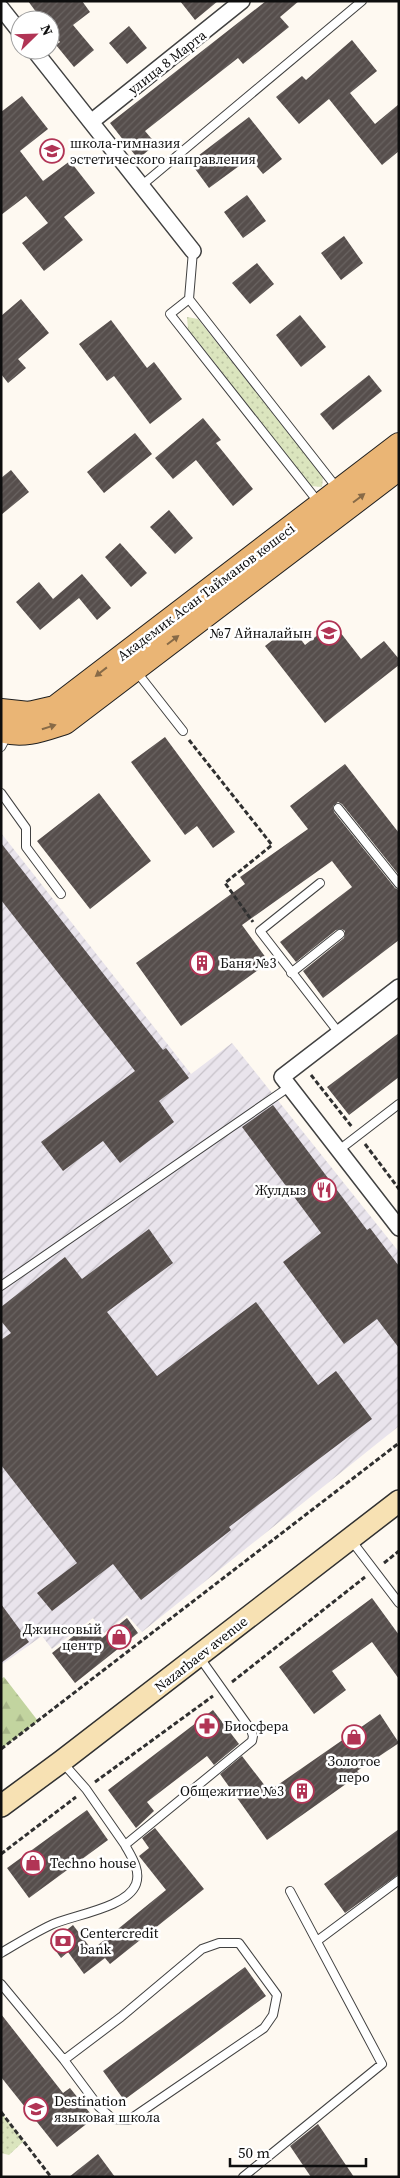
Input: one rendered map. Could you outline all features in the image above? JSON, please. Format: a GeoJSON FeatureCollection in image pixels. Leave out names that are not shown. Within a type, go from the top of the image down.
{"type":"FeatureCollection","features":[{"type":"Feature","properties":{"kind":"main road","name":"Академик Асан Тайманов көшесі"},"geometry":{"type":"LineString","coordinates":[[3,726],[29,714],[55,708],[399,445]]}},
{"type":"Feature","properties":{"kind":"main road","name":"Академик Асан Тайманов көшесі"},"geometry":{"type":"LineString","coordinates":[[3,726],[31,733],[65,722],[399,468]]}},
{"type":"Feature","properties":{"kind":"main road","name":"Nazarbaev avenue"},"geometry":{"type":"LineString","coordinates":[[1,1806],[399,1501]]}},
{"type":"Feature","properties":{"kind":"street","name":"улица 8 Марта"},"geometry":{"type":"LineString","coordinates":[[91,122],[242,1]]}},
{"type":"Feature","properties":{"kind":"street"},"geometry":{"type":"LineString","coordinates":[[1,8],[10,19]]}},
{"type":"Feature","properties":{"kind":"street"},"geometry":{"type":"LineString","coordinates":[[42,60],[193,251]]}},
{"type":"Feature","properties":{"kind":"street"},"geometry":{"type":"LineString","coordinates":[[399,986],[282,1078],[399,1228]]}},
{"type":"Feature","properties":{"kind":"lane"},"geometry":{"type":"LineString","coordinates":[[141,186],[362,1]]}},
{"type":"Feature","properties":{"kind":"lane"},"geometry":{"type":"LineString","coordinates":[[193,251],[189,299],[329,497]]}},
{"type":"Feature","properties":{"kind":"lane"},"geometry":{"type":"LineString","coordinates":[[189,299],[170,314],[329,497]]}},
{"type":"Feature","properties":{"kind":"lane"},"geometry":{"type":"LineString","coordinates":[[135,670],[183,731]]}},
{"type":"Feature","properties":{"kind":"lane"},"geometry":{"type":"LineString","coordinates":[[1,793],[26,828],[26,847],[61,894]]}},
{"type":"Feature","properties":{"kind":"lane"},"geometry":{"type":"LineString","coordinates":[[338,808],[399,884]]}},
{"type":"Feature","properties":{"kind":"lane"},"geometry":{"type":"LineString","coordinates":[[320,883],[260,931],[339,1033]]}},
{"type":"Feature","properties":{"kind":"lane"},"geometry":{"type":"LineString","coordinates":[[291,973],[340,934]]}},
{"type":"Feature","properties":{"kind":"lane"},"geometry":{"type":"LineString","coordinates":[[1,1286],[290,1087]]}},
{"type":"Feature","properties":{"kind":"lane"},"geometry":{"type":"LineString","coordinates":[[340,1150],[399,1104]]}},
{"type":"Feature","properties":{"kind":"lane"},"geometry":{"type":"LineString","coordinates":[[349,1539],[399,1603]]}},
{"type":"Feature","properties":{"kind":"lane"},"geometry":{"type":"LineString","coordinates":[[125,1845],[252,1742],[251,1730],[199,1656]]}},
{"type":"Feature","properties":{"kind":"lane"},"geometry":{"type":"LineString","coordinates":[[1,1953],[53,1924],[92,1912],[118,1901],[135,1886],[138,1875],[134,1861],[125,1845],[86,1789],[62,1761]]}},
{"type":"Feature","properties":{"kind":"lane"},"geometry":{"type":"LineString","coordinates":[[317,1941],[399,1880]]}},
{"type":"Feature","properties":{"kind":"lane"},"geometry":{"type":"LineString","coordinates":[[243,2177],[382,2064],[290,1892]]}},
{"type":"Feature","properties":{"kind":"lane"},"geometry":{"type":"LineString","coordinates":[[1,1984],[100,2107],[113,2119],[129,2120],[264,2028],[274,2015],[277,1995],[239,1943],[219,1943],[202,1949],[64,2060]]}},
{"type":"Feature","properties":{"kind":"path"},"geometry":{"type":"LineString","coordinates":[[183,731],[272,845],[224,883],[260,931]]}},
{"type":"Feature","properties":{"kind":"path"},"geometry":{"type":"LineString","coordinates":[[1,1749],[399,1443]]}},
{"type":"Feature","properties":{"kind":"path"},"geometry":{"type":"LineString","coordinates":[[1,1854],[86,1789],[224,1689],[399,1551]]}},
{"type":"Feature","properties":{"kind":"path"},"geometry":{"type":"LineString","coordinates":[[1,2112],[51,2177]]}},
{"type":"Feature","properties":{"kind":"shaded area"},"geometry":{"type":"Polygon","coordinates":[[[1,833],[191,1074],[232,1043],[399,1252],[399,1426],[142,1632],[127,1615],[104,1633],[93,1618],[52,1649],[42,1636],[1,1665],[1,833]]]}},
{"type":"Feature","properties":{"kind":"green space"},"geometry":{"type":"Polygon","coordinates":[[[187,317],[198,319],[323,477],[322,487],[311,486],[188,329],[187,317]]]}},
{"type":"Feature","properties":{"kind":"green space"},"geometry":{"type":"Polygon","coordinates":[[[4,1677],[38,1721],[1,1749],[1,1679],[4,1677]]]}},
{"type":"Feature","properties":{"kind":"green space"},"geometry":{"type":"Polygon","coordinates":[[[1,2112],[24,2141],[9,2155],[1,2153],[1,2112]]]}},
{"type":"Feature","properties":{"kind":"building"},"geometry":{"type":"Polygon","coordinates":[[[28,1],[82,1],[90,12],[73,25],[94,50],[74,67],[60,50],[60,10],[35,10],[28,1]]]}},
{"type":"Feature","properties":{"kind":"building"},"geometry":{"type":"Polygon","coordinates":[[[180,1],[218,1],[195,20],[180,1]]]}},
{"type":"Feature","properties":{"kind":"building"},"geometry":{"type":"Polygon","coordinates":[[[266,1],[299,1],[280,17],[289,27],[243,64],[238,58],[145,131],[156,144],[138,159],[110,123],[266,1]]]}},
{"type":"Feature","properties":{"kind":"building"},"geometry":{"type":"Polygon","coordinates":[[[129,26],[147,48],[127,64],[109,43],[129,26]]]}},
{"type":"Feature","properties":{"kind":"building"},"geometry":{"type":"Polygon","coordinates":[[[352,40],[377,71],[350,93],[375,124],[399,104],[399,151],[382,165],[329,99],[299,124],[276,97],[302,76],[306,80],[352,40]]]}},
{"type":"Feature","properties":{"kind":"building"},"geometry":{"type":"Polygon","coordinates":[[[22,96],[48,129],[20,151],[43,181],[70,161],[95,193],[64,217],[83,240],[44,271],[22,243],[48,223],[26,196],[1,215],[1,112],[22,96]]]}},
{"type":"Feature","properties":{"kind":"building"},"geometry":{"type":"Polygon","coordinates":[[[249,117],[282,159],[263,174],[250,158],[209,188],[190,162],[249,117]]]}},
{"type":"Feature","properties":{"kind":"building"},"geometry":{"type":"Polygon","coordinates":[[[247,195],[266,221],[243,238],[224,212],[247,195]]]}},
{"type":"Feature","properties":{"kind":"building"},"geometry":{"type":"Polygon","coordinates":[[[344,236],[363,263],[341,280],[321,253],[344,236]]]}},
{"type":"Feature","properties":{"kind":"building"},"geometry":{"type":"Polygon","coordinates":[[[257,263],[274,284],[250,304],[232,283],[257,263]]]}},
{"type":"Feature","properties":{"kind":"building"},"geometry":{"type":"Polygon","coordinates":[[[21,299],[49,333],[18,359],[26,368],[8,383],[1,374],[1,316],[21,299]]]}},
{"type":"Feature","properties":{"kind":"building"},"geometry":{"type":"Polygon","coordinates":[[[300,315],[326,347],[301,367],[276,335],[300,315]]]}},
{"type":"Feature","properties":{"kind":"building"},"geometry":{"type":"Polygon","coordinates":[[[111,320],[147,368],[154,362],[182,399],[150,424],[114,376],[107,381],[79,344],[111,320]]]}},
{"type":"Feature","properties":{"kind":"building"},"geometry":{"type":"Polygon","coordinates":[[[369,375],[382,391],[333,430],[320,414],[369,375]]]}},
{"type":"Feature","properties":{"kind":"building"},"geometry":{"type":"Polygon","coordinates":[[[203,418],[221,440],[216,443],[253,489],[233,506],[196,460],[173,479],[155,458],[203,418]]]}},
{"type":"Feature","properties":{"kind":"building"},"geometry":{"type":"Polygon","coordinates":[[[135,433],[152,454],[104,493],[87,472],[135,433]]]}},
{"type":"Feature","properties":{"kind":"building"},"geometry":{"type":"Polygon","coordinates":[[[11,470],[29,492],[1,515],[1,478],[11,470]]]}},
{"type":"Feature","properties":{"kind":"building"},"geometry":{"type":"Polygon","coordinates":[[[169,510],[193,538],[175,554],[150,527],[169,510]]]}},
{"type":"Feature","properties":{"kind":"building"},"geometry":{"type":"Polygon","coordinates":[[[120,543],[147,573],[131,587],[105,557],[120,543]]]}},
{"type":"Feature","properties":{"kind":"building"},"geometry":{"type":"Polygon","coordinates":[[[82,574],[111,608],[97,620],[79,598],[40,630],[16,602],[39,582],[53,599],[82,574]]]}},
{"type":"Feature","properties":{"kind":"building"},"geometry":{"type":"Polygon","coordinates":[[[333,623],[361,659],[384,641],[399,659],[399,665],[325,723],[265,646],[291,626],[305,645],[333,623]]]}},
{"type":"Feature","properties":{"kind":"building"},"geometry":{"type":"Polygon","coordinates":[[[165,737],[235,832],[213,848],[197,826],[185,835],[131,762],[165,737]]]}},
{"type":"Feature","properties":{"kind":"building"},"geometry":{"type":"Polygon","coordinates":[[[345,764],[399,833],[399,875],[342,804],[338,802],[333,806],[334,812],[395,888],[399,890],[399,940],[323,998],[303,971],[344,938],[345,931],[342,929],[336,930],[296,962],[280,942],[352,887],[332,861],[242,925],[269,962],[181,1026],[136,963],[245,884],[240,877],[308,829],[290,806],[345,764]]]}},
{"type":"Feature","properties":{"kind":"building"},"geometry":{"type":"Polygon","coordinates":[[[99,793],[151,861],[90,909],[37,841],[99,793]]]}},
{"type":"Feature","properties":{"kind":"building"},"geometry":{"type":"Polygon","coordinates":[[[1,843],[163,1050],[166,1048],[189,1078],[159,1101],[174,1122],[120,1163],[103,1141],[63,1171],[41,1142],[135,1071],[1,900],[1,843]]]}},
{"type":"Feature","properties":{"kind":"building"},"geometry":{"type":"Polygon","coordinates":[[[399,1033],[399,1077],[349,1115],[327,1087],[399,1033]]]}},
{"type":"Feature","properties":{"kind":"building"},"geometry":{"type":"Polygon","coordinates":[[[273,1105],[367,1230],[370,1228],[399,1266],[399,1348],[377,1319],[344,1344],[283,1262],[321,1233],[242,1127],[273,1105]]]}},
{"type":"Feature","properties":{"kind":"building"},"geometry":{"type":"Polygon","coordinates":[[[149,1229],[173,1263],[107,1312],[157,1376],[256,1302],[318,1385],[336,1371],[372,1419],[229,1527],[231,1530],[141,1600],[113,1564],[52,1611],[37,1593],[77,1563],[1,1465],[1,1340],[11,1333],[1,1321],[1,1307],[65,1257],[82,1279],[149,1229]]]}},
{"type":"Feature","properties":{"kind":"building"},"geometry":{"type":"Polygon","coordinates":[[[372,1598],[399,1635],[399,1679],[372,1642],[332,1671],[346,1690],[314,1714],[279,1667],[372,1598]]]}},
{"type":"Feature","properties":{"kind":"building"},"geometry":{"type":"Polygon","coordinates":[[[1,1604],[29,1642],[1,1663],[1,1604]]]}},
{"type":"Feature","properties":{"kind":"building"},"geometry":{"type":"Polygon","coordinates":[[[127,1618],[138,1633],[75,1683],[52,1653],[90,1623],[102,1638],[127,1618]]]}},
{"type":"Feature","properties":{"kind":"building"},"geometry":{"type":"Polygon","coordinates":[[[213,1710],[239,1744],[214,1765],[207,1756],[147,1802],[154,1811],[136,1828],[108,1790],[213,1710]]]}},
{"type":"Feature","properties":{"kind":"building"},"geometry":{"type":"Polygon","coordinates":[[[380,1714],[399,1743],[357,1771],[360,1774],[267,1840],[220,1774],[242,1756],[269,1791],[380,1714]]]}},
{"type":"Feature","properties":{"kind":"building"},"geometry":{"type":"Polygon","coordinates":[[[87,1810],[108,1840],[29,1898],[7,1868],[87,1810]]]}},
{"type":"Feature","properties":{"kind":"building"},"geometry":{"type":"Polygon","coordinates":[[[155,1828],[204,1889],[110,1964],[105,1958],[84,1974],[68,1952],[61,1958],[50,1943],[73,1925],[92,1950],[166,1890],[139,1856],[149,1848],[142,1838],[155,1828]]]}},
{"type":"Feature","properties":{"kind":"building"},"geometry":{"type":"Polygon","coordinates":[[[399,1829],[399,1874],[345,1913],[324,1884],[399,1829]]]}},
{"type":"Feature","properties":{"kind":"building"},"geometry":{"type":"Polygon","coordinates":[[[245,1967],[266,1996],[124,2100],[103,2071],[245,1967]]]}},
{"type":"Feature","properties":{"kind":"building"},"geometry":{"type":"Polygon","coordinates":[[[1,2014],[63,2093],[70,2088],[94,2118],[57,2147],[1,2077],[1,2014]]]}},
{"type":"Feature","properties":{"kind":"building"},"geometry":{"type":"Polygon","coordinates":[[[318,2124],[354,2177],[311,2177],[290,2146],[318,2124]]]}},
{"type":"Feature","properties":{"kind":"building"},"geometry":{"type":"Polygon","coordinates":[[[98,2154],[115,2177],[69,2177],[98,2154]]]}},
{"type":"Feature","properties":{"kind":"place","name":"школа-гимназия эстетического направления"},"geometry":{"type":"Point","coordinates":[52,151]}},
{"type":"Feature","properties":{"kind":"place","name":"№7 Айналайын"},"geometry":{"type":"Point","coordinates":[329,633]}},
{"type":"Feature","properties":{"kind":"place","name":"Баня №3"},"geometry":{"type":"Point","coordinates":[202,963]}},
{"type":"Feature","properties":{"kind":"place","name":"Жулдыз"},"geometry":{"type":"Point","coordinates":[324,1190]}},
{"type":"Feature","properties":{"kind":"place","name":"Джинсовый центр"},"geometry":{"type":"Point","coordinates":[119,1637]}},
{"type":"Feature","properties":{"kind":"place","name":"Биосфера"},"geometry":{"type":"Point","coordinates":[207,1726]}},
{"type":"Feature","properties":{"kind":"place","name":"Золотое перо"},"geometry":{"type":"Point","coordinates":[354,1737]}},
{"type":"Feature","properties":{"kind":"place","name":"Общежитие №3"},"geometry":{"type":"Point","coordinates":[302,1791]}},
{"type":"Feature","properties":{"kind":"place","name":"Techno house"},"geometry":{"type":"Point","coordinates":[33,1863]}},
{"type":"Feature","properties":{"kind":"place","name":"Centercredit bank"},"geometry":{"type":"Point","coordinates":[63,1941]}},
{"type":"Feature","properties":{"kind":"place","name":"Destination языковая школа"},"geometry":{"type":"Point","coordinates":[36,2109]}}]}
